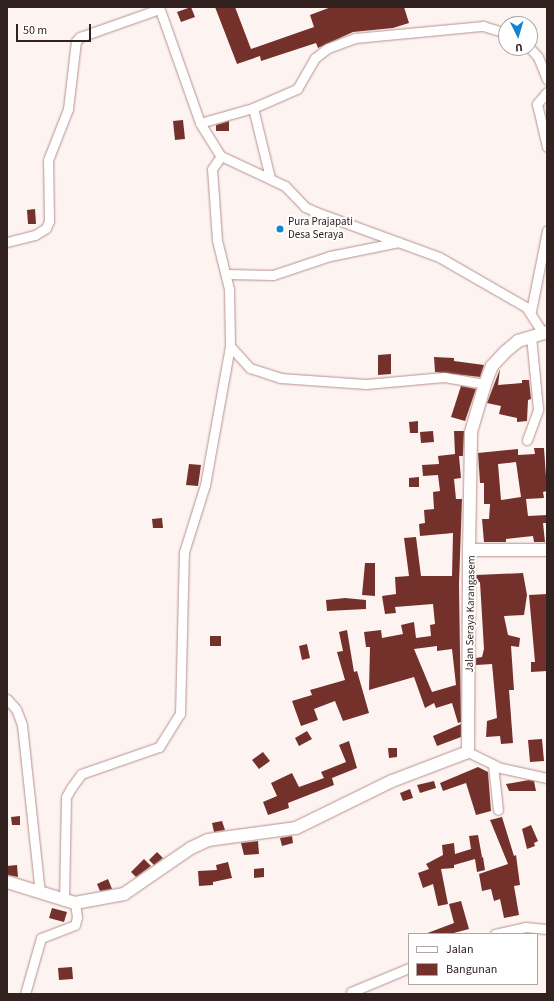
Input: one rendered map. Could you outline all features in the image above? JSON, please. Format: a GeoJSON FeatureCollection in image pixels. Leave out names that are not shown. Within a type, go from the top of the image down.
{"type":"FeatureCollection","features":[{"type":"Feature","properties":{"kind":"street"},"geometry":{"type":"LineString","coordinates":[[7,242],[35,235],[46,228],[49,221],[48,160],[68,109],[76,41],[80,37],[159,8],[200,123],[221,156],[270,178],[291,191],[305,207],[400,241],[439,257],[532,311]]}},
{"type":"Feature","properties":{"kind":"street"},"geometry":{"type":"LineString","coordinates":[[200,123],[253,108],[297,89],[315,58],[328,48],[355,38],[483,26],[498,31]]}},
{"type":"Feature","properties":{"kind":"street"},"geometry":{"type":"LineString","coordinates":[[537,56],[547,79]]}},
{"type":"Feature","properties":{"kind":"street"},"geometry":{"type":"LineString","coordinates":[[547,92],[537,104],[547,147]]}},
{"type":"Feature","properties":{"kind":"street"},"geometry":{"type":"LineString","coordinates":[[253,108],[270,178]]}},
{"type":"Feature","properties":{"kind":"street"},"geometry":{"type":"LineString","coordinates":[[25,994],[41,938],[75,925],[77,917],[70,902],[66,798],[71,788],[81,774],[159,747],[180,714],[184,552],[205,485],[230,346],[231,319],[226,274],[217,240],[212,169],[221,156]]}},
{"type":"Feature","properties":{"kind":"street"},"geometry":{"type":"LineString","coordinates":[[527,440],[538,410],[540,333],[532,311],[547,231]]}},
{"type":"Feature","properties":{"kind":"street"},"geometry":{"type":"LineString","coordinates":[[226,274],[273,275],[330,256],[400,241]]}},
{"type":"Feature","properties":{"kind":"street"},"geometry":{"type":"LineString","coordinates":[[469,550],[471,432],[485,384],[492,366],[505,352],[540,333]]}},
{"type":"Feature","properties":{"kind":"street"},"geometry":{"type":"LineString","coordinates":[[230,346],[250,368],[280,378],[366,384],[444,377],[485,384]]}},
{"type":"Feature","properties":{"kind":"street","name":"Jalan Seraya Karangasem"},"geometry":{"type":"LineString","coordinates":[[468,752],[469,550],[547,550]]}},
{"type":"Feature","properties":{"kind":"street"},"geometry":{"type":"LineString","coordinates":[[7,699],[16,709],[22,725],[40,893]]}},
{"type":"Feature","properties":{"kind":"street"},"geometry":{"type":"LineString","coordinates":[[7,882],[70,902],[124,894],[191,848],[208,840],[296,828],[392,781],[468,752],[493,765],[547,778]]}},
{"type":"Feature","properties":{"kind":"street"},"geometry":{"type":"LineString","coordinates":[[493,765],[498,810]]}},
{"type":"Feature","properties":{"kind":"street"},"geometry":{"type":"LineString","coordinates":[[499,933],[525,927],[547,929]]}},
{"type":"Feature","properties":{"kind":"street"},"geometry":{"type":"LineString","coordinates":[[351,992],[408,968]]}},
{"type":"Feature","properties":{"kind":"building"},"geometry":{"type":"Polygon","coordinates":[[[191,7],[195,17],[181,22],[177,12],[191,7]]]}},
{"type":"Feature","properties":{"kind":"building"},"geometry":{"type":"Polygon","coordinates":[[[215,7],[235,7],[251,49],[314,27],[310,15],[331,7],[404,7],[409,23],[393,28],[353,32],[318,48],[316,43],[261,61],[260,56],[237,64],[215,7]]]}},
{"type":"Feature","properties":{"kind":"building"},"geometry":{"type":"Polygon","coordinates":[[[183,120],[185,139],[175,140],[173,121],[183,120]]]}},
{"type":"Feature","properties":{"kind":"building"},"geometry":{"type":"Polygon","coordinates":[[[229,121],[229,131],[216,131],[216,125],[229,121]]]}},
{"type":"Feature","properties":{"kind":"building"},"geometry":{"type":"Polygon","coordinates":[[[35,209],[36,224],[28,224],[27,210],[35,209]]]}},
{"type":"Feature","properties":{"kind":"building"},"geometry":{"type":"Polygon","coordinates":[[[391,354],[391,374],[378,375],[378,355],[391,354]]]}},
{"type":"Feature","properties":{"kind":"building"},"geometry":{"type":"Polygon","coordinates":[[[434,357],[454,358],[454,361],[484,365],[480,377],[435,372],[434,357]]]}},
{"type":"Feature","properties":{"kind":"building"},"geometry":{"type":"Polygon","coordinates":[[[500,369],[498,385],[522,383],[522,380],[529,380],[531,399],[528,400],[527,421],[517,422],[517,418],[499,414],[501,406],[487,403],[500,369]]]}},
{"type":"Feature","properties":{"kind":"building"},"geometry":{"type":"Polygon","coordinates":[[[461,386],[476,389],[465,421],[451,417],[461,386]]]}},
{"type":"Feature","properties":{"kind":"building"},"geometry":{"type":"Polygon","coordinates":[[[418,421],[418,433],[410,433],[409,422],[418,421]]]}},
{"type":"Feature","properties":{"kind":"building"},"geometry":{"type":"Polygon","coordinates":[[[433,431],[434,442],[421,443],[420,432],[433,431]]]}},
{"type":"Feature","properties":{"kind":"building"},"geometry":{"type":"Polygon","coordinates":[[[454,431],[464,431],[463,456],[459,456],[461,478],[454,479],[456,499],[462,499],[459,584],[461,722],[458,723],[452,703],[436,708],[434,703],[425,708],[414,677],[369,690],[370,647],[366,647],[364,632],[381,630],[382,638],[403,634],[401,625],[414,622],[416,638],[431,636],[430,625],[435,624],[433,604],[395,607],[396,613],[385,614],[382,596],[396,594],[395,577],[409,576],[404,538],[416,537],[421,576],[452,576],[453,533],[420,536],[419,524],[425,523],[424,510],[434,509],[433,492],[440,491],[438,475],[423,476],[422,465],[439,464],[438,456],[455,454],[454,431]],[[437,646],[414,649],[432,692],[456,685],[452,649],[437,651],[437,646]]]}},
{"type":"Feature","properties":{"kind":"building"},"geometry":{"type":"Polygon","coordinates":[[[534,448],[544,448],[547,491],[543,492],[544,498],[526,499],[528,516],[547,515],[547,523],[543,523],[545,542],[534,542],[533,536],[506,539],[506,542],[484,542],[482,519],[489,519],[490,504],[484,504],[484,483],[480,483],[478,453],[518,449],[518,455],[535,454],[534,448]],[[516,462],[498,464],[501,500],[521,497],[516,462]]]}},
{"type":"Feature","properties":{"kind":"building"},"geometry":{"type":"Polygon","coordinates":[[[189,464],[201,465],[198,486],[186,485],[189,464]]]}},
{"type":"Feature","properties":{"kind":"building"},"geometry":{"type":"Polygon","coordinates":[[[419,477],[419,487],[409,487],[409,478],[419,477]]]}},
{"type":"Feature","properties":{"kind":"building"},"geometry":{"type":"Polygon","coordinates":[[[162,518],[163,528],[153,528],[152,519],[162,518]]]}},
{"type":"Feature","properties":{"kind":"building"},"geometry":{"type":"Polygon","coordinates":[[[365,563],[375,563],[375,596],[362,595],[365,563]]]}},
{"type":"Feature","properties":{"kind":"building"},"geometry":{"type":"Polygon","coordinates":[[[523,573],[527,595],[524,615],[504,616],[508,635],[520,638],[519,647],[511,646],[514,690],[509,690],[513,743],[501,744],[500,736],[486,737],[487,721],[497,718],[492,664],[476,665],[476,658],[482,657],[484,649],[480,582],[476,583],[476,575],[523,573]]]}},
{"type":"Feature","properties":{"kind":"building"},"geometry":{"type":"Polygon","coordinates":[[[547,594],[547,671],[531,672],[531,662],[535,662],[529,595],[547,594]]]}},
{"type":"Feature","properties":{"kind":"building"},"geometry":{"type":"Polygon","coordinates":[[[345,598],[366,600],[366,609],[327,611],[326,600],[345,598]]]}},
{"type":"Feature","properties":{"kind":"building"},"geometry":{"type":"Polygon","coordinates":[[[347,630],[354,672],[357,671],[369,713],[343,721],[335,701],[314,709],[318,720],[301,726],[292,701],[312,695],[310,690],[345,680],[337,652],[343,651],[339,632],[347,630]]]}},
{"type":"Feature","properties":{"kind":"building"},"geometry":{"type":"Polygon","coordinates":[[[210,636],[221,636],[221,646],[210,646],[210,636]]]}},
{"type":"Feature","properties":{"kind":"building"},"geometry":{"type":"Polygon","coordinates":[[[307,644],[310,658],[302,660],[299,646],[307,644]]]}},
{"type":"Feature","properties":{"kind":"building"},"geometry":{"type":"Polygon","coordinates":[[[461,724],[461,737],[437,746],[433,736],[461,724]]]}},
{"type":"Feature","properties":{"kind":"building"},"geometry":{"type":"Polygon","coordinates":[[[307,731],[312,739],[299,746],[295,738],[307,731]]]}},
{"type":"Feature","properties":{"kind":"building"},"geometry":{"type":"Polygon","coordinates":[[[542,739],[544,761],[530,762],[528,740],[542,739]]]}},
{"type":"Feature","properties":{"kind":"building"},"geometry":{"type":"Polygon","coordinates":[[[349,741],[357,768],[332,778],[334,785],[288,803],[289,808],[268,815],[263,802],[277,796],[271,783],[292,773],[299,787],[324,778],[321,772],[346,762],[339,745],[349,741]]]}},
{"type":"Feature","properties":{"kind":"building"},"geometry":{"type":"Polygon","coordinates":[[[388,748],[397,748],[397,757],[389,758],[388,748]]]}},
{"type":"Feature","properties":{"kind":"building"},"geometry":{"type":"Polygon","coordinates":[[[263,752],[270,761],[259,769],[252,760],[263,752]]]}},
{"type":"Feature","properties":{"kind":"building"},"geometry":{"type":"Polygon","coordinates":[[[478,767],[488,772],[491,811],[476,815],[466,783],[443,791],[440,783],[478,767]]]}},
{"type":"Feature","properties":{"kind":"building"},"geometry":{"type":"Polygon","coordinates":[[[529,780],[534,781],[536,791],[509,791],[506,784],[529,780]]]}},
{"type":"Feature","properties":{"kind":"building"},"geometry":{"type":"Polygon","coordinates":[[[434,781],[436,788],[420,793],[417,785],[434,781]]]}},
{"type":"Feature","properties":{"kind":"building"},"geometry":{"type":"Polygon","coordinates":[[[410,789],[413,798],[403,801],[400,793],[410,789]]]}},
{"type":"Feature","properties":{"kind":"building"},"geometry":{"type":"Polygon","coordinates":[[[20,816],[20,825],[12,825],[11,817],[20,816]]]}},
{"type":"Feature","properties":{"kind":"building"},"geometry":{"type":"Polygon","coordinates":[[[502,817],[514,856],[516,855],[520,885],[514,886],[519,915],[504,918],[500,899],[494,901],[491,889],[482,891],[479,874],[508,864],[490,820],[502,817]]]}},
{"type":"Feature","properties":{"kind":"building"},"geometry":{"type":"Polygon","coordinates":[[[222,821],[225,830],[214,832],[212,823],[222,821]]]}},
{"type":"Feature","properties":{"kind":"building"},"geometry":{"type":"Polygon","coordinates":[[[531,825],[538,841],[534,843],[535,846],[527,849],[522,829],[531,825]]]}},
{"type":"Feature","properties":{"kind":"building"},"geometry":{"type":"Polygon","coordinates":[[[478,835],[482,857],[479,858],[483,857],[485,870],[477,872],[475,859],[454,865],[454,868],[441,869],[448,904],[438,906],[433,884],[423,888],[418,873],[429,869],[426,864],[443,855],[442,845],[454,843],[455,854],[471,849],[469,836],[478,835]]]}},
{"type":"Feature","properties":{"kind":"building"},"geometry":{"type":"Polygon","coordinates":[[[292,836],[293,843],[282,846],[280,838],[292,836]]]}},
{"type":"Feature","properties":{"kind":"building"},"geometry":{"type":"Polygon","coordinates":[[[258,841],[259,854],[244,855],[241,843],[258,841]]]}},
{"type":"Feature","properties":{"kind":"building"},"geometry":{"type":"Polygon","coordinates":[[[157,852],[163,858],[154,865],[149,860],[157,852]]]}},
{"type":"Feature","properties":{"kind":"building"},"geometry":{"type":"Polygon","coordinates":[[[144,859],[151,866],[136,877],[131,872],[144,859]]]}},
{"type":"Feature","properties":{"kind":"building"},"geometry":{"type":"Polygon","coordinates":[[[228,862],[232,878],[213,882],[213,885],[199,886],[198,871],[217,870],[216,865],[228,862]]]}},
{"type":"Feature","properties":{"kind":"building"},"geometry":{"type":"Polygon","coordinates":[[[17,865],[18,877],[7,875],[7,866],[17,865]]]}},
{"type":"Feature","properties":{"kind":"building"},"geometry":{"type":"Polygon","coordinates":[[[264,868],[264,877],[254,878],[254,869],[264,868]]]}},
{"type":"Feature","properties":{"kind":"building"},"geometry":{"type":"Polygon","coordinates":[[[108,879],[112,889],[100,891],[97,884],[108,879]]]}},
{"type":"Feature","properties":{"kind":"building"},"geometry":{"type":"Polygon","coordinates":[[[461,901],[469,929],[454,933],[428,933],[454,923],[449,904],[461,901]]]}},
{"type":"Feature","properties":{"kind":"building"},"geometry":{"type":"Polygon","coordinates":[[[52,908],[67,912],[64,922],[49,918],[52,908]]]}},
{"type":"Feature","properties":{"kind":"building"},"geometry":{"type":"Polygon","coordinates":[[[72,967],[73,979],[59,980],[58,968],[72,967]]]}},
{"type":"Feature","properties":{"kind":"place","name":"Pura Prajapati Desa Seraya"},"geometry":{"type":"Point","coordinates":[280,229]}}]}
